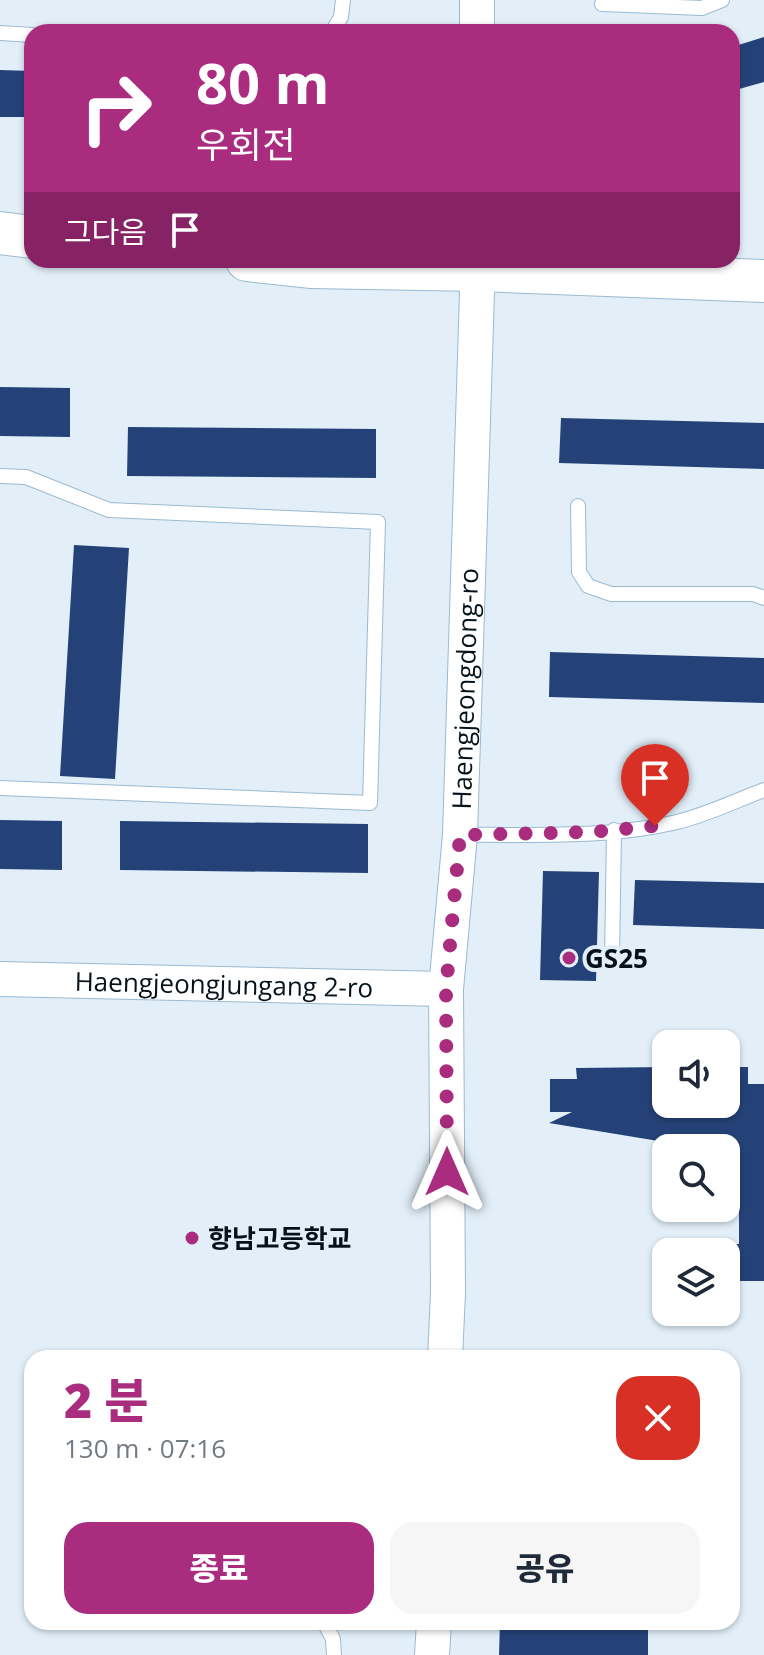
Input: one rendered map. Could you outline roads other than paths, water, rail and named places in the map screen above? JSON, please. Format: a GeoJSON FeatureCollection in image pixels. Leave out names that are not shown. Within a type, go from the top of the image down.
{"type":"FeatureCollection","features":[{"type":"Feature","properties":{"kind":"main road"},"geometry":{"type":"LineString","coordinates":[[0,233],[24,236]]}},
{"type":"Feature","properties":{"kind":"main road"},"geometry":{"type":"LineString","coordinates":[[532,268],[764,281]]}},
{"type":"Feature","properties":{"kind":"street"},"geometry":{"type":"LineString","coordinates":[[477,0],[477,24]]}},
{"type":"Feature","properties":{"kind":"street","name":"Haengjeongdong-ro"},"geometry":{"type":"LineString","coordinates":[[445,1350],[448,1293],[446,989],[460,835],[478,268]]}},
{"type":"Feature","properties":{"kind":"street","name":"Haengjeongjungang 2-ro"},"geometry":{"type":"LineString","coordinates":[[0,979],[446,989]]}},
{"type":"Feature","properties":{"kind":"street"},"geometry":{"type":"LineString","coordinates":[[432,1655],[434,1630]]}},
{"type":"Feature","properties":{"kind":"lane"},"geometry":{"type":"LineString","coordinates":[[337,24],[343,0]]}},
{"type":"Feature","properties":{"kind":"lane"},"geometry":{"type":"LineString","coordinates":[[602,4],[702,8],[722,0]]}},
{"type":"Feature","properties":{"kind":"lane"},"geometry":{"type":"LineString","coordinates":[[0,33],[24,34]]}},
{"type":"Feature","properties":{"kind":"lane"},"geometry":{"type":"LineString","coordinates":[[0,476],[26,477],[109,510],[378,522],[370,803],[0,788]]}},
{"type":"Feature","properties":{"kind":"lane"},"geometry":{"type":"LineString","coordinates":[[578,506],[579,572],[588,586],[611,594],[753,594],[764,598]]}},
{"type":"Feature","properties":{"kind":"lane"},"geometry":{"type":"LineString","coordinates":[[460,835],[614,830],[680,821],[764,790]]}},
{"type":"Feature","properties":{"kind":"lane"},"geometry":{"type":"LineString","coordinates":[[612,960],[614,830]]}},
{"type":"Feature","properties":{"kind":"lane"},"geometry":{"type":"LineString","coordinates":[[328,1630],[333,1639],[334,1655]]}},
{"type":"Feature","properties":{"kind":"place","name":"GS25"},"geometry":{"type":"Point","coordinates":[569,958]}},
{"type":"Feature","properties":{"kind":"place","name":"향남고등학교"},"geometry":{"type":"Point","coordinates":[192,1238]}}]}
